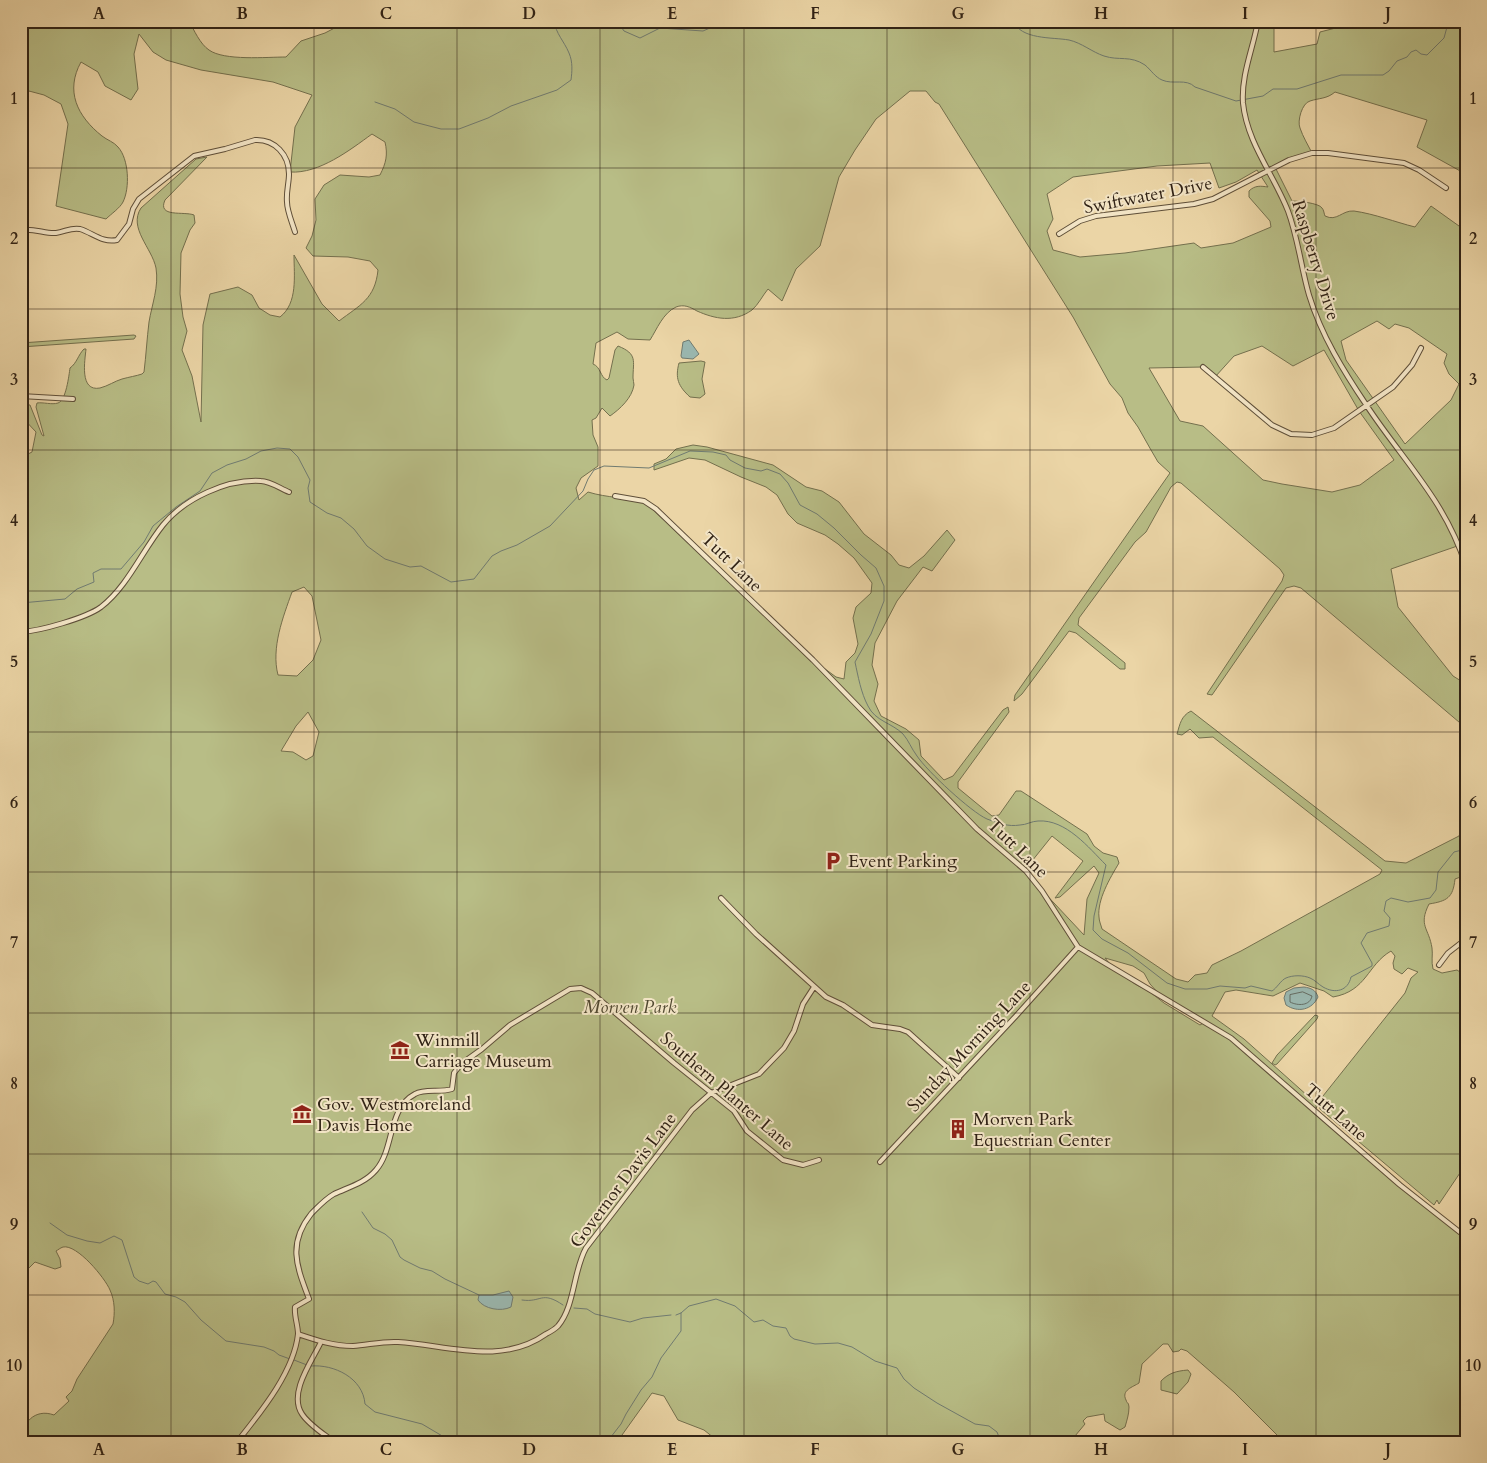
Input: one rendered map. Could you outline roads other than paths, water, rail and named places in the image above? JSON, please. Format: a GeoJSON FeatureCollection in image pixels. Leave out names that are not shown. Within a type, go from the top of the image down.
{"type":"FeatureCollection","features":[{"type":"Feature","properties":{"kind":"street","name":"Raspberry Drive"},"geometry":{"type":"LineString","coordinates":[[1258,21],[1246,68],[1243,103],[1250,133],[1284,200],[1293,226],[1309,295],[1318,320],[1334,352],[1367,406],[1438,503],[1454,535],[1466,566]]}},
{"type":"Feature","properties":{"kind":"street"},"geometry":{"type":"LineString","coordinates":[[21,230],[33,229],[54,233],[75,229],[106,241],[117,240],[129,224],[133,209],[139,199],[194,156],[225,150],[255,140],[267,140],[278,147],[287,161],[289,176],[286,204],[295,232]]}},
{"type":"Feature","properties":{"kind":"street","name":"Swiftwater Drive"},"geometry":{"type":"LineString","coordinates":[[1059,234],[1080,221],[1096,216],[1204,202],[1303,155],[1328,153],[1404,163],[1419,170],[1446,188]]}},
{"type":"Feature","properties":{"kind":"street"},"geometry":{"type":"LineString","coordinates":[[1203,367],[1278,429],[1291,434],[1312,435],[1328,431],[1386,393],[1412,365],[1421,348]]}},
{"type":"Feature","properties":{"kind":"street"},"geometry":{"type":"LineString","coordinates":[[21,396],[73,399]]}},
{"type":"Feature","properties":{"kind":"street"},"geometry":{"type":"LineString","coordinates":[[21,632],[39,629],[84,615],[99,608],[114,595],[166,522],[186,505],[204,494],[238,482],[263,480],[290,492]]}},
{"type":"Feature","properties":{"kind":"street","name":"Tutt Lane"},"geometry":{"type":"LineString","coordinates":[[615,496],[644,501],[656,509],[736,584],[867,715],[977,829],[1026,871],[1042,891],[1078,947],[1231,1038],[1394,1180],[1466,1238]]}},
{"type":"Feature","properties":{"kind":"street"},"geometry":{"type":"LineString","coordinates":[[721,898],[756,934],[826,997],[843,1005],[872,1025],[908,1032],[959,1078]]}},
{"type":"Feature","properties":{"kind":"street"},"geometry":{"type":"LineString","coordinates":[[1439,964],[1448,953],[1466,939]]}},
{"type":"Feature","properties":{"kind":"street","name":"Sunday Morning Lane"},"geometry":{"type":"LineString","coordinates":[[880,1162],[1078,947]]}},
{"type":"Feature","properties":{"kind":"street","name":"Governor Davis Lane"},"geometry":{"type":"LineString","coordinates":[[298,1334],[327,1344],[353,1346],[400,1342],[473,1352],[514,1349],[530,1344],[558,1326],[571,1298],[579,1263],[586,1248],[684,1120],[711,1093],[759,1074],[766,1068],[791,1039],[803,1004],[814,987]]}},
{"type":"Feature","properties":{"kind":"street","name":"Southern Planter Lane"},"geometry":{"type":"LineString","coordinates":[[237,1442],[276,1390],[291,1358],[298,1334],[295,1314],[296,1307],[309,1299],[298,1270],[295,1254],[301,1228],[324,1201],[332,1195],[352,1187],[375,1172],[386,1156],[397,1115],[410,1097],[417,1092],[452,1089],[454,1074],[461,1064],[510,1025],[570,989],[581,988],[592,993],[734,1111],[748,1131],[783,1160],[803,1165],[819,1160]]}},
{"type":"Feature","properties":{"kind":"street"},"geometry":{"type":"LineString","coordinates":[[321,1342],[300,1384],[297,1397],[298,1406],[307,1421],[334,1442]]}},
{"type":"Feature","properties":{"kind":"water"},"geometry":{"type":"Polygon","coordinates":[[[689,340],[699,354],[693,359],[682,358],[681,356],[683,342],[689,340]]]}},
{"type":"Feature","properties":{"kind":"water"},"geometry":{"type":"Polygon","coordinates":[[[1304,987],[1313,990],[1318,997],[1312,1005],[1304,1009],[1295,1009],[1286,1005],[1284,998],[1286,992],[1294,988],[1304,987]]]}},
{"type":"Feature","properties":{"kind":"water"},"geometry":{"type":"Polygon","coordinates":[[[509,1291],[513,1297],[511,1307],[507,1309],[484,1306],[478,1300],[479,1295],[493,1295],[509,1291]]]}},
{"type":"Feature","properties":{"kind":"waterway"},"geometry":{"type":"LineString","coordinates":[[375,102],[395,109],[414,122],[441,129],[459,129],[488,118],[511,106],[557,90],[571,80],[572,67],[569,53],[556,30],[554,21]]}},
{"type":"Feature","properties":{"kind":"waterway"},"geometry":{"type":"LineString","coordinates":[[617,21],[624,31],[640,38],[660,28],[703,31],[726,21]]}},
{"type":"Feature","properties":{"kind":"waterway"},"geometry":{"type":"LineString","coordinates":[[958,21],[967,25],[976,21]]}},
{"type":"Feature","properties":{"kind":"waterway"},"geometry":{"type":"LineString","coordinates":[[1013,21],[1023,32],[1030,35],[1069,40],[1104,56],[1134,60],[1145,65],[1162,80],[1188,83],[1236,101],[1263,96],[1273,89],[1297,89],[1341,75],[1383,75],[1397,61],[1407,57],[1411,52],[1416,50],[1421,54],[1427,55],[1444,38],[1449,24],[1466,25]]}},
{"type":"Feature","properties":{"kind":"waterway"},"geometry":{"type":"LineString","coordinates":[[21,603],[65,599],[77,589],[94,582],[93,573],[101,569],[121,569],[144,542],[153,526],[176,507],[200,491],[212,473],[261,451],[277,448],[290,449],[298,457],[310,480],[308,488],[310,502],[327,513],[341,518],[354,529],[367,546],[385,559],[410,567],[421,566],[451,582],[474,579],[492,556],[517,545],[550,526],[583,491],[594,470],[604,466],[649,468],[690,451],[713,452],[726,455],[730,460],[745,468],[761,471],[767,469],[780,474],[788,483],[800,505],[817,514],[834,528],[876,568],[884,586],[884,601],[871,634],[855,662],[862,690],[871,711],[879,719],[903,734],[922,763],[960,800],[980,815],[995,822],[1011,825],[1022,825],[1036,821],[1048,822],[1067,830],[1084,843],[1106,865],[1094,916],[1093,930],[1102,939],[1128,953],[1167,983],[1185,989],[1207,989],[1220,986],[1245,988],[1251,986],[1272,991],[1284,979],[1292,976],[1304,976],[1328,989],[1340,990],[1347,985],[1351,977],[1372,966],[1361,943],[1367,933],[1389,926],[1390,918],[1384,911],[1386,901],[1391,898],[1408,902],[1430,898],[1436,890],[1438,872],[1454,852],[1466,849]]}},
{"type":"Feature","properties":{"kind":"waterway"},"geometry":{"type":"LineString","coordinates":[[362,1212],[373,1228],[392,1240],[400,1257],[404,1260],[420,1268],[432,1271],[479,1295]]}},
{"type":"Feature","properties":{"kind":"waterway"},"geometry":{"type":"LineString","coordinates":[[50,1223],[67,1235],[87,1241],[100,1243],[114,1236],[122,1240],[134,1277],[139,1281],[148,1284],[153,1281],[156,1282],[165,1294],[185,1302],[201,1320],[226,1341],[264,1347],[290,1359]]}},
{"type":"Feature","properties":{"kind":"waterway"},"geometry":{"type":"LineString","coordinates":[[522,1300],[550,1298],[563,1305]]}},
{"type":"Feature","properties":{"kind":"waterway"},"geometry":{"type":"LineString","coordinates":[[676,1315],[689,1306],[716,1299],[735,1306],[754,1322],[763,1320],[773,1326],[786,1328],[794,1339],[815,1344],[838,1343],[852,1347],[875,1361],[897,1368],[904,1379],[914,1388],[937,1403],[975,1424],[989,1426],[997,1432],[1001,1442]]}},
{"type":"Feature","properties":{"kind":"waterway"},"geometry":{"type":"LineString","coordinates":[[574,1308],[587,1309],[595,1314],[630,1322],[643,1318],[671,1315]]}},
{"type":"Feature","properties":{"kind":"waterway"},"geometry":{"type":"LineString","coordinates":[[607,1442],[621,1424],[641,1390],[652,1377],[661,1358],[681,1331],[681,1313]]}},
{"type":"Feature","properties":{"kind":"waterway"},"geometry":{"type":"LineString","coordinates":[[294,1360],[307,1365]]}},
{"type":"Feature","properties":{"kind":"waterway"},"geometry":{"type":"LineString","coordinates":[[311,1366],[329,1367],[338,1370],[353,1380],[359,1387],[365,1404],[375,1412],[422,1424],[456,1442]]}},
{"type":"Feature","properties":{"kind":"place","name":"Event Parking"},"geometry":{"type":"Point","coordinates":[833,861]}},
{"type":"Feature","properties":{"kind":"place","name":"Winmill Carriage Museum"},"geometry":{"type":"Point","coordinates":[400,1050]}},
{"type":"Feature","properties":{"kind":"place","name":"Gov. Westmoreland Davis Home"},"geometry":{"type":"Point","coordinates":[302,1114]}},
{"type":"Feature","properties":{"kind":"place","name":"Morven Park Equestrian Center"},"geometry":{"type":"Point","coordinates":[958,1129]}},
{"type":"Feature","properties":{"kind":"park label","name":"Morven Park"},"geometry":{"type":"Point","coordinates":[630,1007]}}]}
